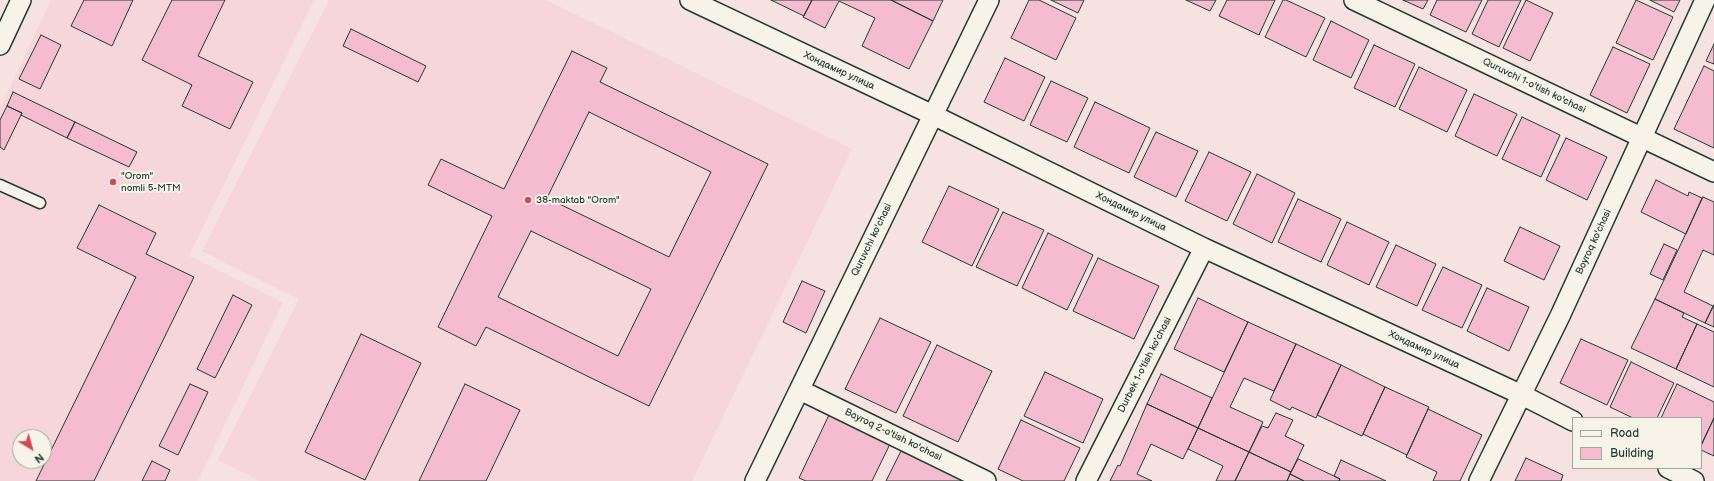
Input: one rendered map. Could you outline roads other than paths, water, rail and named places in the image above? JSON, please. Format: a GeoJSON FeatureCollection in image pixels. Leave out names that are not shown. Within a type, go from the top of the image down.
{"type":"FeatureCollection","features":[{"type":"Feature","properties":{"kind":"street"},"geometry":{"type":"LineString","coordinates":[[0,45],[21,0]]}},
{"type":"Feature","properties":{"kind":"street","name":"Хондамир улица"},"geometry":{"type":"LineString","coordinates":[[690,0],[933,115],[1204,248],[1522,395],[1572,420]]}},
{"type":"Feature","properties":{"kind":"street","name":"Quruvchi ko'chasi"},"geometry":{"type":"LineString","coordinates":[[756,481],[989,0]]}},
{"type":"Feature","properties":{"kind":"street","name":"Quruvchi 1-o'tish ko'chasi"},"geometry":{"type":"LineString","coordinates":[[1354,0],[1714,172]]}},
{"type":"Feature","properties":{"kind":"street","name":"Boyroq ko'chasi"},"geometry":{"type":"LineString","coordinates":[[1479,481],[1522,395],[1643,138],[1705,0]]}},
{"type":"Feature","properties":{"kind":"street","name":"Durbek 1-o'tish ko'chasi"},"geometry":{"type":"LineString","coordinates":[[1086,481],[1204,248]]}},
{"type":"Feature","properties":{"kind":"street","name":"Bayroq 2-o'tish ko'chasi"},"geometry":{"type":"LineString","coordinates":[[800,390],[986,481]]}},
{"type":"Feature","properties":{"kind":"street"},"geometry":{"type":"LineString","coordinates":[[1670,469],[1694,481]]}},
{"type":"Feature","properties":{"kind":"lane"},"geometry":{"type":"LineString","coordinates":[[0,185],[40,203]]}},
{"type":"Feature","properties":{"kind":"place","name":"\"Orom\" nomli 5-MTM"},"geometry":{"type":"Point","coordinates":[113,182]}},
{"type":"Feature","properties":{"kind":"place","name":"38-maktab \"Orom\""},"geometry":{"type":"Point","coordinates":[528,200]}}]}
